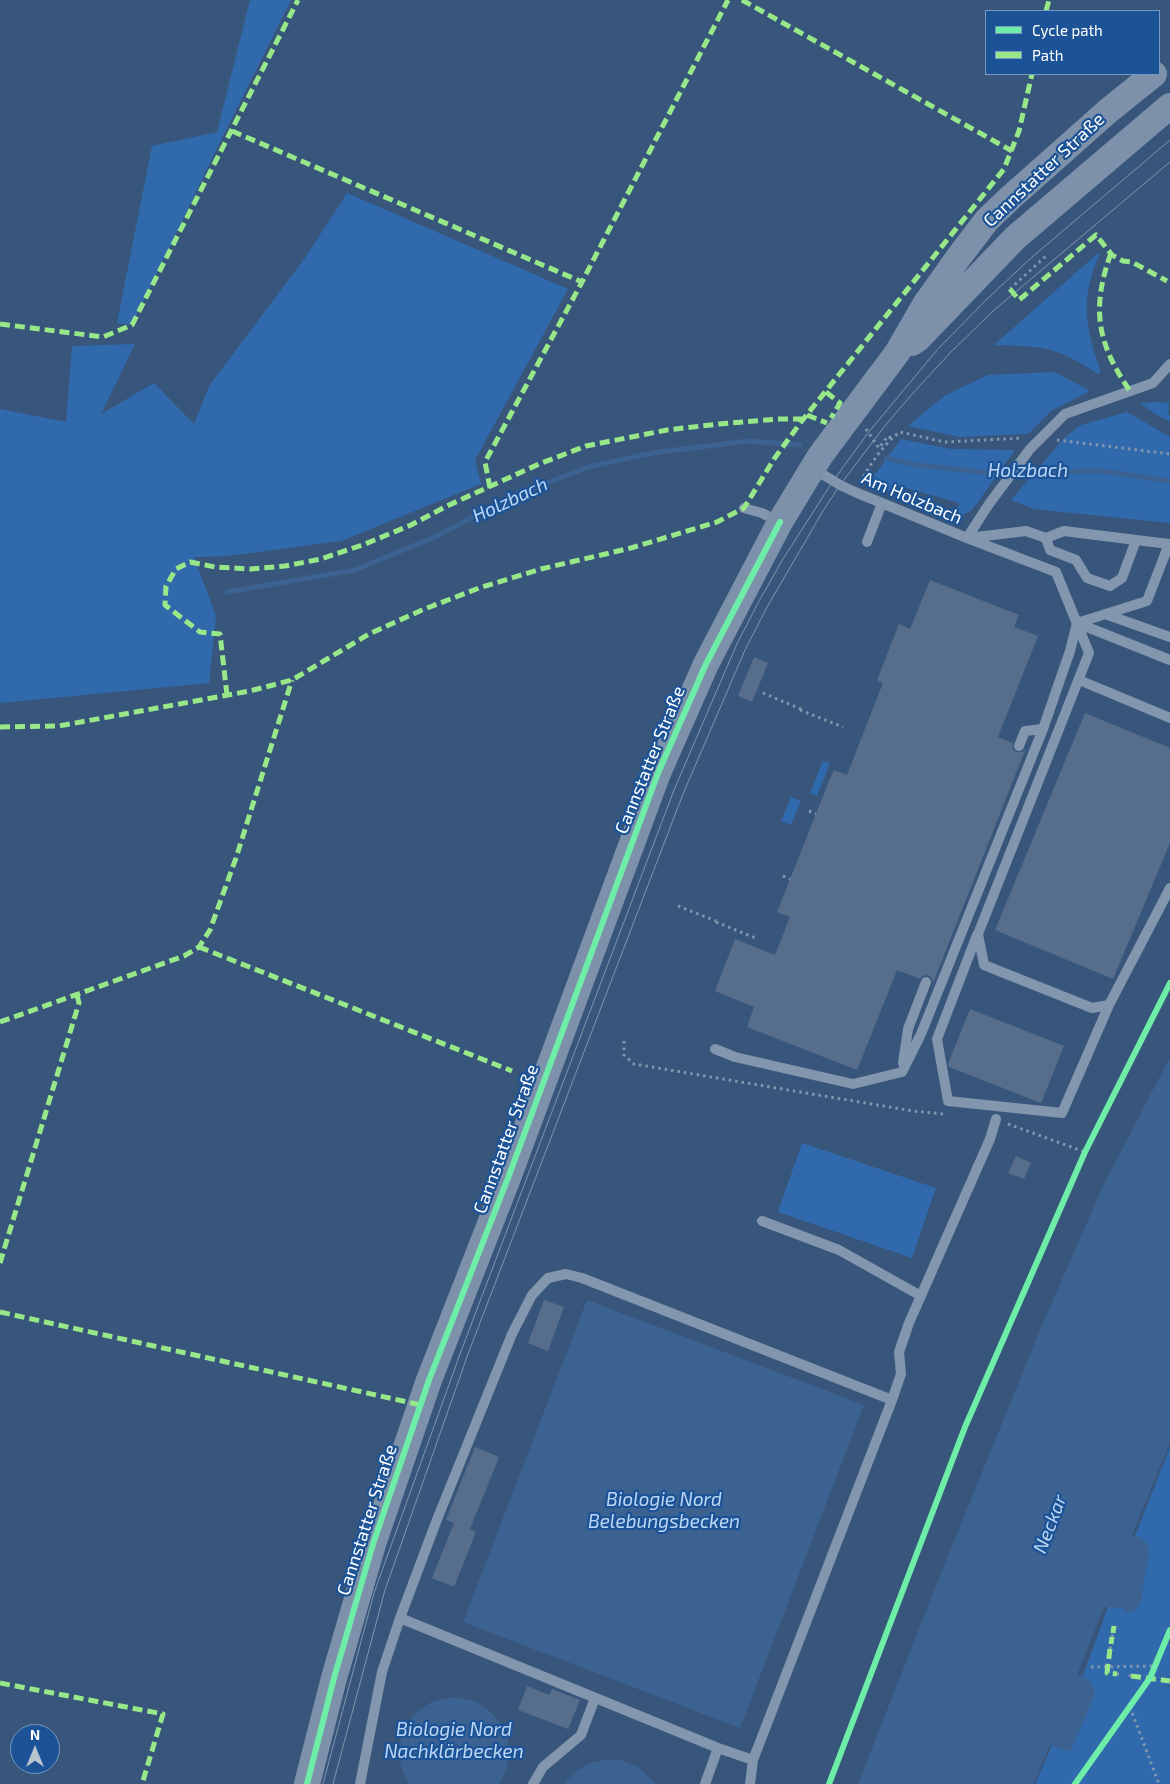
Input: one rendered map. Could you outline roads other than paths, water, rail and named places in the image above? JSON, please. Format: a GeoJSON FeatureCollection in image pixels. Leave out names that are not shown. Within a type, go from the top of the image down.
{"type":"FeatureCollection","features":[{"type":"Feature","properties":{"kind":"main road","name":"Cannstatter Straße"},"geometry":{"type":"LineString","coordinates":[[897,353],[918,339],[1009,222],[1108,111],[1153,75]]}},
{"type":"Feature","properties":{"kind":"main road","name":"Cannstatter Straße"},"geometry":{"type":"LineString","coordinates":[[308,1784],[334,1678],[373,1544],[429,1380],[508,1178],[658,773],[706,664],[780,522],[813,468],[842,425],[897,353],[926,303],[987,220],[1009,222],[1170,106]]}},
{"type":"Feature","properties":{"kind":"lane","name":"Am Holzbach"},"geometry":{"type":"LineString","coordinates":[[813,468],[854,492],[967,538],[989,504],[1030,449],[1065,414],[1153,383],[1170,364]]}},
{"type":"Feature","properties":{"kind":"lane"},"geometry":{"type":"LineString","coordinates":[[867,542],[882,503]]}},
{"type":"Feature","properties":{"kind":"lane"},"geometry":{"type":"LineString","coordinates":[[744,508],[762,513],[780,522]]}},
{"type":"Feature","properties":{"kind":"lane"},"geometry":{"type":"LineString","coordinates":[[967,538],[1026,531],[1046,538],[1064,531],[1169,544],[1147,600],[1077,623]]}},
{"type":"Feature","properties":{"kind":"lane"},"geometry":{"type":"LineString","coordinates":[[967,538],[1056,572],[1089,653],[937,1039],[948,1101],[1062,1114],[1109,1005],[1170,888]]}},
{"type":"Feature","properties":{"kind":"lane"},"geometry":{"type":"LineString","coordinates":[[1046,538],[1050,550],[1076,560],[1087,578],[1110,586],[1122,578],[1136,540]]}},
{"type":"Feature","properties":{"kind":"lane"},"geometry":{"type":"LineString","coordinates":[[1105,614],[1170,637]]}},
{"type":"Feature","properties":{"kind":"lane"},"geometry":{"type":"LineString","coordinates":[[1077,623],[1170,660]]}},
{"type":"Feature","properties":{"kind":"lane"},"geometry":{"type":"LineString","coordinates":[[902,1072],[924,1024],[1043,729],[1070,651],[1077,623]]}},
{"type":"Feature","properties":{"kind":"lane"},"geometry":{"type":"LineString","coordinates":[[1079,680],[1170,718]]}},
{"type":"Feature","properties":{"kind":"lane"},"geometry":{"type":"LineString","coordinates":[[1019,746],[1025,731],[1043,729]]}},
{"type":"Feature","properties":{"kind":"lane"},"geometry":{"type":"LineString","coordinates":[[978,934],[984,965],[1092,1008],[1109,1005]]}},
{"type":"Feature","properties":{"kind":"lane"},"geometry":{"type":"LineString","coordinates":[[902,1072],[908,1029],[926,982]]}},
{"type":"Feature","properties":{"kind":"lane"},"geometry":{"type":"LineString","coordinates":[[715,1049],[735,1057],[854,1084],[902,1072]]}},
{"type":"Feature","properties":{"kind":"lane"},"geometry":{"type":"LineString","coordinates":[[750,1784],[753,1760],[902,1374],[899,1352],[921,1296],[990,1139],[996,1119]]}},
{"type":"Feature","properties":{"kind":"lane"},"geometry":{"type":"LineString","coordinates":[[762,1221],[839,1250],[921,1296]]}},
{"type":"Feature","properties":{"kind":"lane"},"geometry":{"type":"LineString","coordinates":[[360,1784],[382,1672],[400,1618],[436,1522],[512,1334],[532,1295],[548,1278],[566,1274],[582,1278],[892,1400]]}},
{"type":"Feature","properties":{"kind":"lane"},"geometry":{"type":"LineString","coordinates":[[400,1618],[718,1748],[753,1760]]}},
{"type":"Feature","properties":{"kind":"lane"},"geometry":{"type":"LineString","coordinates":[[533,1784],[543,1767],[581,1735],[595,1698]]}},
{"type":"Feature","properties":{"kind":"lane"},"geometry":{"type":"LineString","coordinates":[[705,1784],[718,1748]]}},
{"type":"Feature","properties":{"kind":"water","name":"Neckar"},"geometry":{"type":"Polygon","coordinates":[[[1170,1057],[1170,1443],[1132,1535],[1143,1540],[1149,1549],[1143,1592],[1139,1605],[1131,1612],[1124,1612],[1124,1608],[1104,1607],[1077,1675],[1089,1681],[1095,1694],[1071,1751],[1062,1750],[1050,1745],[1033,1784],[858,1784],[1040,1330],[1102,1188],[1170,1057]]]}},
{"type":"Feature","properties":{"kind":"water","name":"Biologie Nord Belebungsbecken"},"geometry":{"type":"Polygon","coordinates":[[[587,1300],[864,1405],[740,1728],[463,1622],[587,1300]]]}},
{"type":"Feature","properties":{"kind":"water","name":"Biologie Nord Nachklärbecken"},"geometry":{"type":"Polygon","coordinates":[[[455,1697],[476,1702],[488,1710],[503,1728],[509,1750],[505,1773],[499,1784],[409,1784],[403,1773],[399,1749],[406,1727],[412,1717],[432,1702],[455,1697]]]}},
{"type":"Feature","properties":{"kind":"water","name":"Biologie Nord Nachklärbecken"},"geometry":{"type":"Polygon","coordinates":[[[618,1759],[638,1767],[656,1784],[564,1784],[582,1767],[588,1764],[618,1759]]]}},
{"type":"Feature","properties":{"kind":"waterway","name":"Holzbach"},"geometry":{"type":"LineString","coordinates":[[227,592],[355,570],[437,536],[509,498],[588,467],[652,453],[748,441],[800,445]]}},
{"type":"Feature","properties":{"kind":"waterway","name":"Holzbach"},"geometry":{"type":"LineString","coordinates":[[886,458],[917,465],[990,473],[1101,471],[1170,481]]}},
{"type":"Feature","properties":{"kind":"tram line"},"geometry":{"type":"LineString","coordinates":[[323,1784],[374,1593],[460,1354],[674,790],[736,646],[759,601],[783,559],[833,481],[868,433],[937,350],[1031,258],[1170,140]]}},
{"type":"Feature","properties":{"kind":"tram line"},"geometry":{"type":"LineString","coordinates":[[333,1784],[385,1590],[468,1354],[683,794],[745,650],[767,607],[840,485],[884,427],[913,393],[993,311],[1170,162]]}}]}
